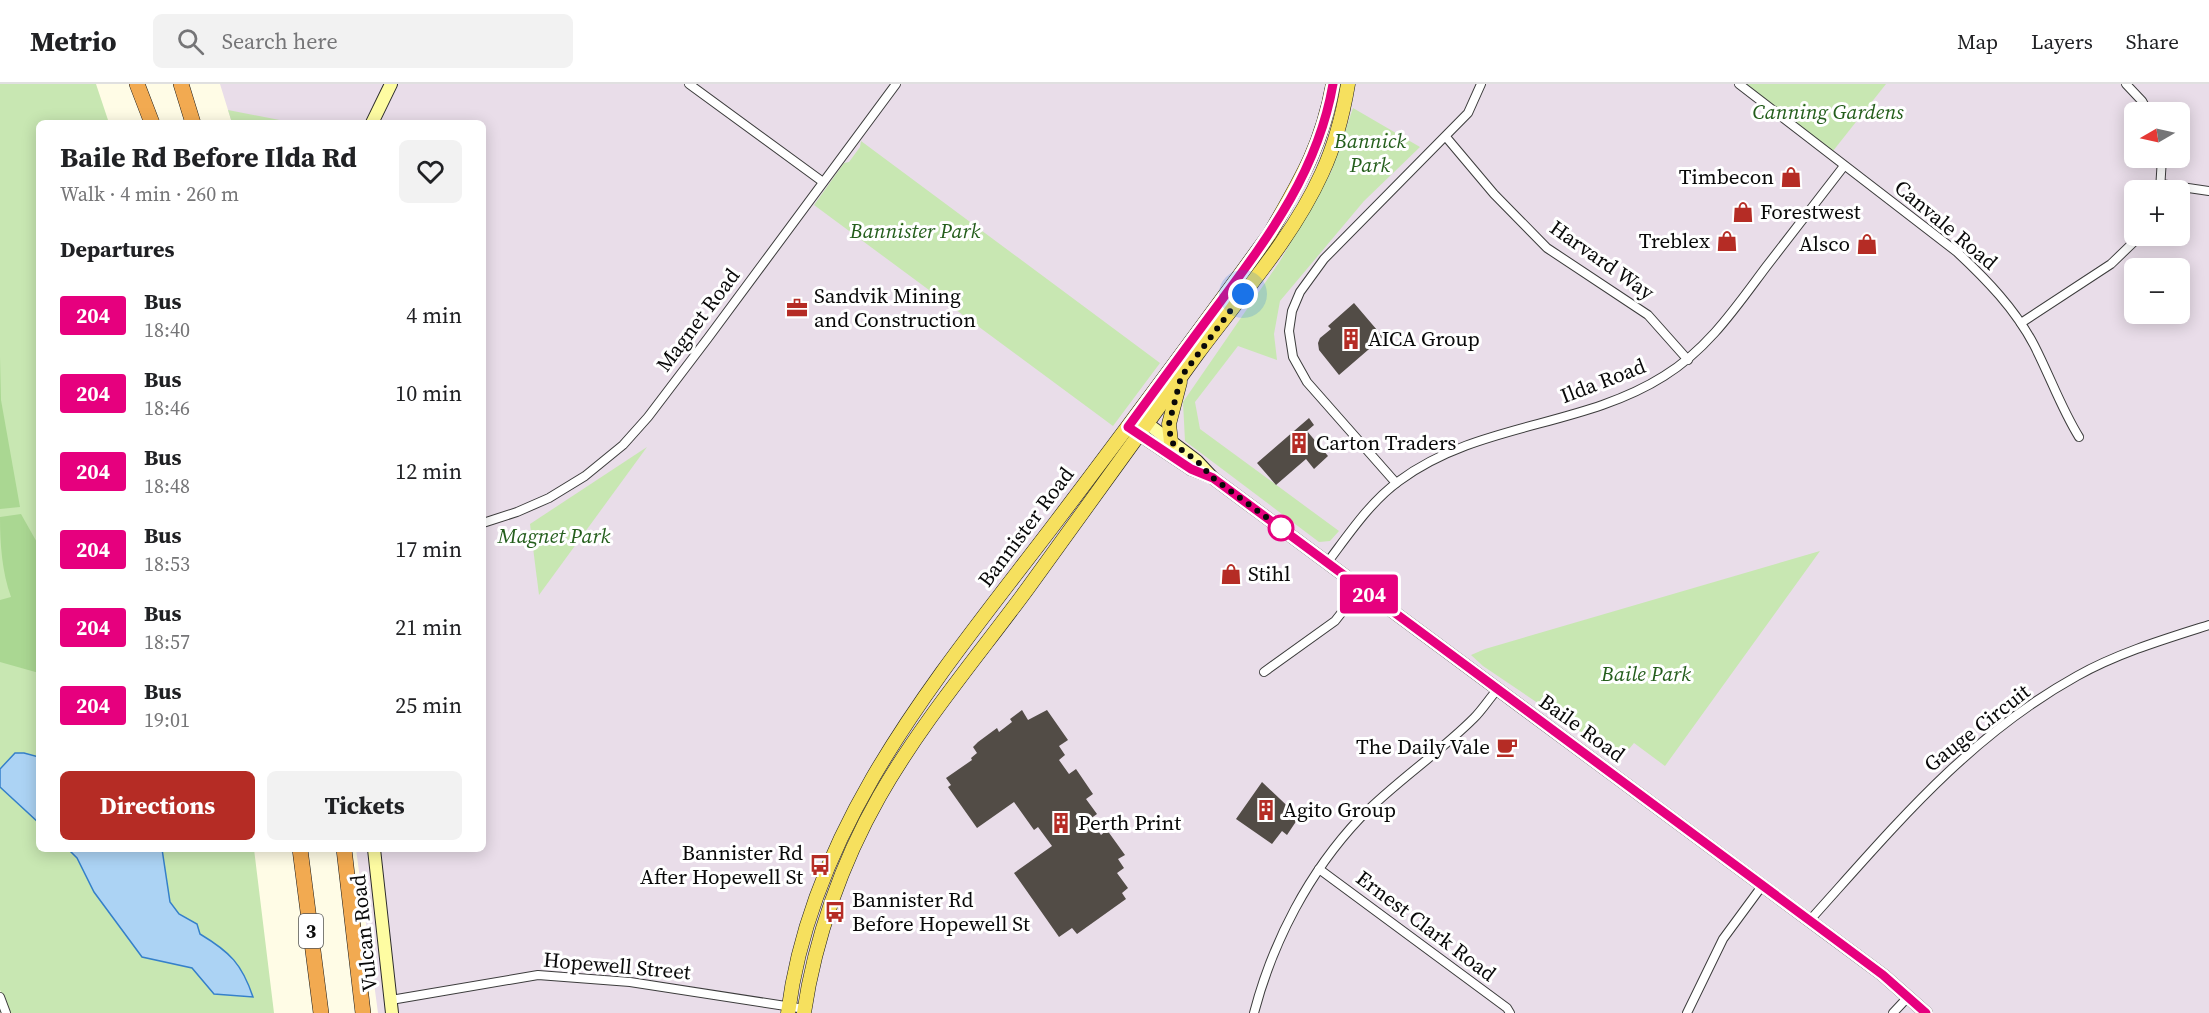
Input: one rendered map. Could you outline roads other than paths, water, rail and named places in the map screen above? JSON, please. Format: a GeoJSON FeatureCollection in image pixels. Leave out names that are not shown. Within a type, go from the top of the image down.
{"type":"FeatureCollection","features":[{"type":"Feature","properties":{"kind":"highway"},"geometry":{"type":"LineString","coordinates":[[136,84],[153,120]]}},
{"type":"Feature","properties":{"kind":"highway"},"geometry":{"type":"LineString","coordinates":[[142,84],[153,120]]}},
{"type":"Feature","properties":{"kind":"highway"},"geometry":{"type":"LineString","coordinates":[[181,84],[192,120]]}},
{"type":"Feature","properties":{"kind":"highway","name":"3"},"geometry":{"type":"LineString","coordinates":[[300,852],[321,1013]]}},
{"type":"Feature","properties":{"kind":"highway","name":"3"},"geometry":{"type":"LineString","coordinates":[[344,852],[363,1013]]}},
{"type":"Feature","properties":{"kind":"main road","name":"Bannister Road"},"geometry":{"type":"LineString","coordinates":[[788,1009],[814,899],[843,832],[873,775],[927,696],[1269,235],[1308,167],[1323,130],[1333,84]]}},
{"type":"Feature","properties":{"kind":"main road","name":"Bannister Road"},"geometry":{"type":"LineString","coordinates":[[805,1011],[821,935],[830,908],[856,843],[879,797],[924,730],[1181,377],[1282,243],[1316,183],[1335,135],[1348,84]]}},
{"type":"Feature","properties":{"kind":"main road"},"geometry":{"type":"LineString","coordinates":[[1171,442],[1169,424],[1181,377]]}},
{"type":"Feature","properties":{"kind":"street"},"geometry":{"type":"LineString","coordinates":[[373,120],[391,84]]}},
{"type":"Feature","properties":{"kind":"street"},"geometry":{"type":"LineString","coordinates":[[689,84],[823,182]]}},
{"type":"Feature","properties":{"kind":"street","name":"Magnet Road"},"geometry":{"type":"LineString","coordinates":[[486,522],[549,498],[585,476],[623,445],[648,417],[708,338],[896,84]]}},
{"type":"Feature","properties":{"kind":"street"},"geometry":{"type":"LineString","coordinates":[[1396,483],[1307,382],[1293,357],[1289,331],[1292,311],[1300,292],[1324,259],[1468,112],[1480,84]]}},
{"type":"Feature","properties":{"kind":"street","name":"Canvale Road"},"geometry":{"type":"LineString","coordinates":[[1739,84],[1957,252],[1983,277],[2010,307],[2020,323],[2049,375],[2062,410],[2079,437]]}},
{"type":"Feature","properties":{"kind":"street"},"geometry":{"type":"LineString","coordinates":[[2126,84],[2143,102]]}},
{"type":"Feature","properties":{"kind":"street","name":"Harvard Way"},"geometry":{"type":"LineString","coordinates":[[1446,137],[1494,194],[1547,248],[1648,315],[1688,360]]}},
{"type":"Feature","properties":{"kind":"street","name":"Ilda Road"},"geometry":{"type":"LineString","coordinates":[[1327,563],[1362,517],[1396,483],[1431,460],[1473,441],[1597,407],[1641,390],[1688,360],[1726,320],[1844,166]]}},
{"type":"Feature","properties":{"kind":"street"},"geometry":{"type":"LineString","coordinates":[[2190,189],[2209,191]]}},
{"type":"Feature","properties":{"kind":"street"},"geometry":{"type":"LineString","coordinates":[[2020,323],[2111,264],[2130,246]]}},
{"type":"Feature","properties":{"kind":"street","name":"Baile Road"},"geometry":{"type":"LineString","coordinates":[[1132,421],[1191,469],[1213,478]]}},
{"type":"Feature","properties":{"kind":"street","name":"Baile Road"},"geometry":{"type":"LineString","coordinates":[[1144,430],[1171,442],[1197,461],[1213,478],[1810,920],[1926,1013]]}},
{"type":"Feature","properties":{"kind":"street"},"geometry":{"type":"LineString","coordinates":[[1264,672],[1335,621],[1361,588]]}},
{"type":"Feature","properties":{"kind":"street","name":"Gauge Circuit"},"geometry":{"type":"LineString","coordinates":[[1810,920],[1930,787],[1968,751],[2016,715],[2078,675],[2148,645],[2209,625]]}},
{"type":"Feature","properties":{"kind":"street"},"geometry":{"type":"LineString","coordinates":[[1254,1013],[1263,977],[1287,922],[1319,869],[1360,819],[1475,718],[1497,690]]}},
{"type":"Feature","properties":{"kind":"street","name":"Vulcan Road"},"geometry":{"type":"LineString","coordinates":[[374,852],[392,1013]]}},
{"type":"Feature","properties":{"kind":"street","name":"Ernest Clark Road"},"geometry":{"type":"LineString","coordinates":[[1319,869],[1507,1008],[1510,1013]]}},
{"type":"Feature","properties":{"kind":"street"},"geometry":{"type":"LineString","coordinates":[[1687,1013],[1724,939],[1762,886]]}},
{"type":"Feature","properties":{"kind":"street","name":"Hopewell Street"},"geometry":{"type":"LineString","coordinates":[[391,1000],[538,975],[630,982],[805,1011]]}},
{"type":"Feature","properties":{"kind":"street"},"geometry":{"type":"LineString","coordinates":[[0,997],[6,1013]]}},
{"type":"Feature","properties":{"kind":"street"},"geometry":{"type":"LineString","coordinates":[[1893,1013],[1908,997]]}},
{"type":"Feature","properties":{"kind":"water"},"geometry":{"type":"Polygon","coordinates":[[[15,753],[36,756],[36,820],[0,787],[0,769],[15,753]]]}},
{"type":"Feature","properties":{"kind":"water"},"geometry":{"type":"Polygon","coordinates":[[[71,852],[162,852],[170,902],[179,914],[197,924],[200,934],[234,960],[253,997],[214,994],[192,968],[142,957],[94,892],[77,858],[71,852]]]}},
{"type":"Feature","properties":{"kind":"place","name":"Timbecon"},"geometry":{"type":"Point","coordinates":[1791,177]}},
{"type":"Feature","properties":{"kind":"place","name":"Forestwest"},"geometry":{"type":"Point","coordinates":[1743,212]}},
{"type":"Feature","properties":{"kind":"place","name":"Treblex"},"geometry":{"type":"Point","coordinates":[1727,241]}},
{"type":"Feature","properties":{"kind":"place","name":"Alsco"},"geometry":{"type":"Point","coordinates":[1867,244]}},
{"type":"Feature","properties":{"kind":"place","name":"Sandvik Mining and Construction"},"geometry":{"type":"Point","coordinates":[797,308]}},
{"type":"Feature","properties":{"kind":"place","name":"AICA Group"},"geometry":{"type":"Point","coordinates":[1351,339]}},
{"type":"Feature","properties":{"kind":"place","name":"Carton Traders"},"geometry":{"type":"Point","coordinates":[1299,443]}},
{"type":"Feature","properties":{"kind":"place","name":"Stihl"},"geometry":{"type":"Point","coordinates":[1231,574]}},
{"type":"Feature","properties":{"kind":"place","name":"The Daily Vale"},"geometry":{"type":"Point","coordinates":[1507,747]}},
{"type":"Feature","properties":{"kind":"place","name":"Agito Group"},"geometry":{"type":"Point","coordinates":[1266,810]}},
{"type":"Feature","properties":{"kind":"place","name":"Perth Print"},"geometry":{"type":"Point","coordinates":[1061,823]}},
{"type":"Feature","properties":{"kind":"place","name":"Bannister Rd After Hopewell St"},"geometry":{"type":"Point","coordinates":[820,865]}},
{"type":"Feature","properties":{"kind":"place","name":"Bannister Rd Before Hopewell St"},"geometry":{"type":"Point","coordinates":[835,912]}},
{"type":"Feature","properties":{"kind":"park label","name":"Canning Gardens"},"geometry":{"type":"Point","coordinates":[1828,112]}},
{"type":"Feature","properties":{"kind":"park label","name":"Bannick Park"},"geometry":{"type":"Point","coordinates":[1370,153]}},
{"type":"Feature","properties":{"kind":"park label","name":"Bannister Park"},"geometry":{"type":"Point","coordinates":[915,231]}},
{"type":"Feature","properties":{"kind":"park label","name":"Magnet Park"},"geometry":{"type":"Point","coordinates":[554,536]}},
{"type":"Feature","properties":{"kind":"park label","name":"Baile Park"},"geometry":{"type":"Point","coordinates":[1646,674]}}]}
